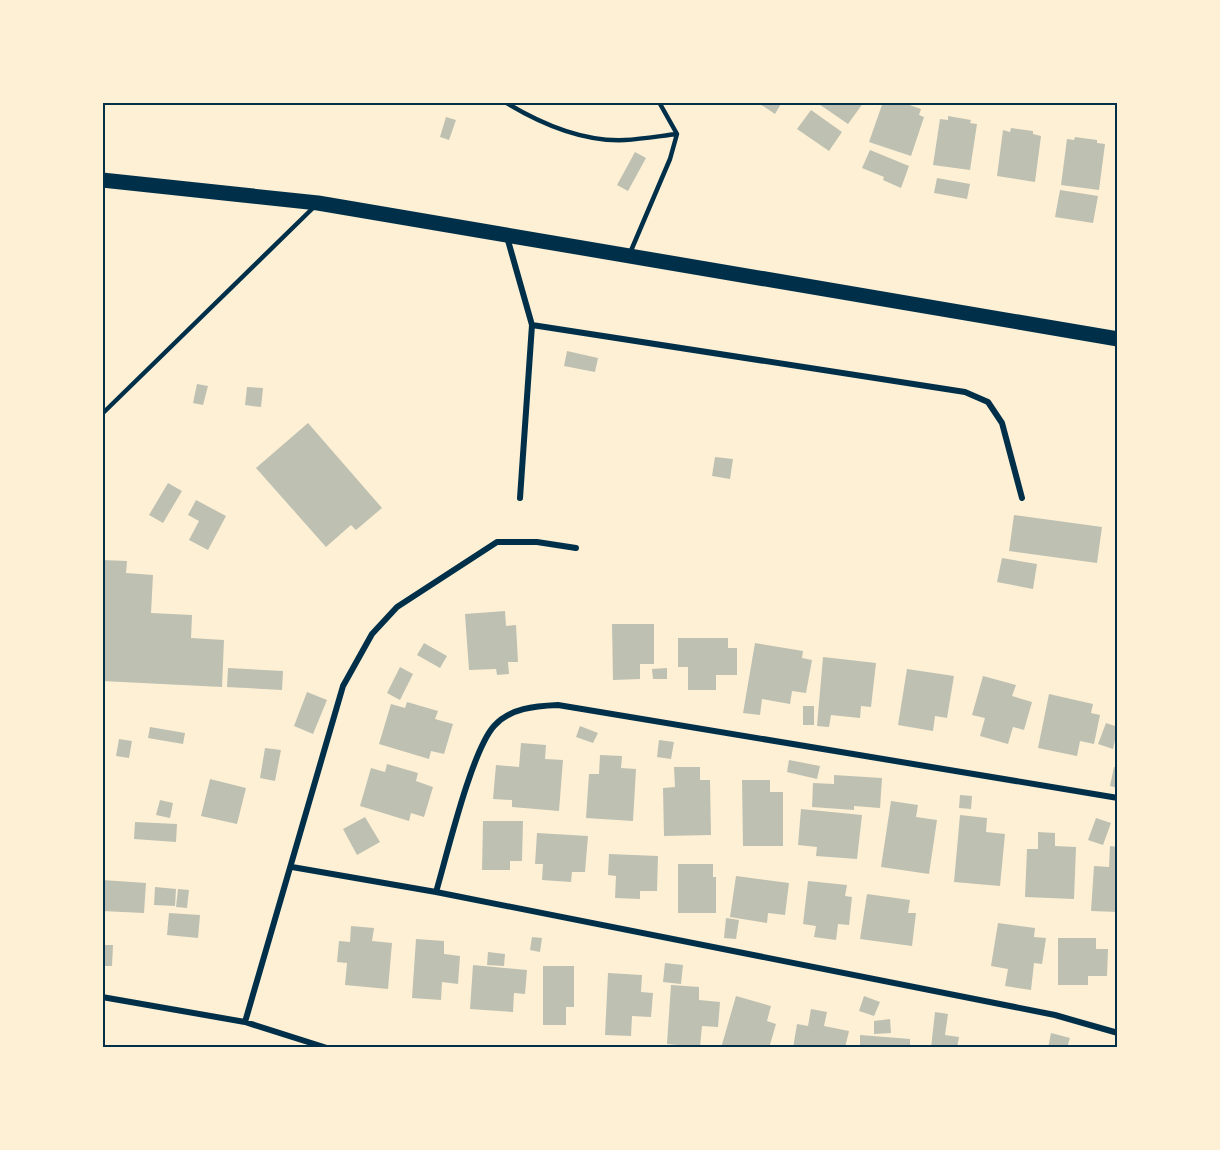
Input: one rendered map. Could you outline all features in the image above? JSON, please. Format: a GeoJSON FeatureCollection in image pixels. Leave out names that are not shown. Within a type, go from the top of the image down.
{"type":"FeatureCollection","features":[{"type":"Feature","properties":{"kind":"main road"},"geometry":{"type":"LineString","coordinates":[[102,181],[318,203],[507,237],[1118,339]]}},
{"type":"Feature","properties":{"kind":"street"},"geometry":{"type":"LineString","coordinates":[[507,237],[532,326],[520,498]]}},
{"type":"Feature","properties":{"kind":"street"},"geometry":{"type":"LineString","coordinates":[[532,326],[965,392],[988,402],[1002,423],[1022,498]]}},
{"type":"Feature","properties":{"kind":"street"},"geometry":{"type":"LineString","coordinates":[[245,1022],[343,686],[372,634],[397,607],[497,542],[537,542],[576,548]]}},
{"type":"Feature","properties":{"kind":"street"},"geometry":{"type":"LineString","coordinates":[[436,892],[477,757],[494,727],[514,712],[531,706],[558,705],[1118,798]]}},
{"type":"Feature","properties":{"kind":"street"},"geometry":{"type":"LineString","coordinates":[[292,867],[436,892],[1043,1013],[1118,1033]]}},
{"type":"Feature","properties":{"kind":"street"},"geometry":{"type":"LineString","coordinates":[[102,997],[245,1022],[327,1048]]}},
{"type":"Feature","properties":{"kind":"lane"},"geometry":{"type":"LineString","coordinates":[[505,102],[534,120],[568,132],[624,140],[677,134]]}},
{"type":"Feature","properties":{"kind":"lane"},"geometry":{"type":"LineString","coordinates":[[629,256],[670,159],[677,134],[659,102]]}},
{"type":"Feature","properties":{"kind":"lane"},"geometry":{"type":"LineString","coordinates":[[102,414],[318,203]]}},
{"type":"Feature","properties":{"kind":"building"},"geometry":{"type":"Polygon","coordinates":[[[757,102],[782,102],[775,114],[757,102]]]}},
{"type":"Feature","properties":{"kind":"building"},"geometry":{"type":"Polygon","coordinates":[[[816,102],[864,102],[848,124],[816,102]]]}},
{"type":"Feature","properties":{"kind":"building"},"geometry":{"type":"Polygon","coordinates":[[[883,102],[901,102],[921,109],[919,115],[924,117],[911,156],[869,142],[883,102]]]}},
{"type":"Feature","properties":{"kind":"building"},"geometry":{"type":"Polygon","coordinates":[[[811,110],[842,132],[829,151],[797,129],[811,110]]]}},
{"type":"Feature","properties":{"kind":"building"},"geometry":{"type":"Polygon","coordinates":[[[948,116],[971,120],[970,123],[977,124],[970,170],[933,165],[940,119],[948,120],[948,116]]]}},
{"type":"Feature","properties":{"kind":"building"},"geometry":{"type":"Polygon","coordinates":[[[446,117],[456,120],[449,140],[440,137],[446,117]]]}},
{"type":"Feature","properties":{"kind":"building"},"geometry":{"type":"Polygon","coordinates":[[[1011,128],[1033,131],[1033,134],[1041,136],[1035,182],[997,176],[1003,130],[1010,132],[1011,128]]]}},
{"type":"Feature","properties":{"kind":"building"},"geometry":{"type":"Polygon","coordinates":[[[1075,137],[1097,140],[1097,143],[1105,144],[1099,190],[1061,185],[1067,139],[1074,140],[1075,137]]]}},
{"type":"Feature","properties":{"kind":"building"},"geometry":{"type":"Polygon","coordinates":[[[870,150],[909,166],[901,188],[883,180],[884,177],[862,168],[870,150]]]}},
{"type":"Feature","properties":{"kind":"building"},"geometry":{"type":"Polygon","coordinates":[[[635,152],[646,158],[628,191],[617,185],[635,152]]]}},
{"type":"Feature","properties":{"kind":"building"},"geometry":{"type":"Polygon","coordinates":[[[937,178],[970,184],[967,199],[934,193],[937,178]]]}},
{"type":"Feature","properties":{"kind":"building"},"geometry":{"type":"Polygon","coordinates":[[[1060,190],[1098,196],[1093,223],[1055,217],[1060,190]]]}},
{"type":"Feature","properties":{"kind":"building"},"geometry":{"type":"Polygon","coordinates":[[[567,351],[598,358],[595,372],[564,366],[567,351]]]}},
{"type":"Feature","properties":{"kind":"building"},"geometry":{"type":"Polygon","coordinates":[[[197,384],[208,386],[203,405],[193,403],[197,384]]]}},
{"type":"Feature","properties":{"kind":"building"},"geometry":{"type":"Polygon","coordinates":[[[247,387],[263,388],[261,407],[245,405],[247,387]]]}},
{"type":"Feature","properties":{"kind":"building"},"geometry":{"type":"Polygon","coordinates":[[[308,423],[382,508],[356,530],[351,525],[326,547],[256,468],[308,423]]]}},
{"type":"Feature","properties":{"kind":"building"},"geometry":{"type":"Polygon","coordinates":[[[715,457],[733,459],[730,479],[712,476],[715,457]]]}},
{"type":"Feature","properties":{"kind":"building"},"geometry":{"type":"Polygon","coordinates":[[[168,483],[182,491],[163,523],[149,515],[168,483]]]}},
{"type":"Feature","properties":{"kind":"building"},"geometry":{"type":"Polygon","coordinates":[[[196,500],[226,516],[208,550],[189,540],[199,521],[188,515],[196,500]]]}},
{"type":"Feature","properties":{"kind":"building"},"geometry":{"type":"Polygon","coordinates":[[[1014,515],[1102,527],[1097,563],[1009,551],[1014,515]]]}},
{"type":"Feature","properties":{"kind":"building"},"geometry":{"type":"Polygon","coordinates":[[[1002,558],[1037,564],[1033,589],[997,582],[1002,558]]]}},
{"type":"Feature","properties":{"kind":"building"},"geometry":{"type":"Polygon","coordinates":[[[102,560],[127,561],[126,573],[153,575],[151,613],[192,615],[191,638],[224,640],[222,687],[102,681],[102,560]]]}},
{"type":"Feature","properties":{"kind":"building"},"geometry":{"type":"Polygon","coordinates":[[[505,611],[506,626],[516,625],[518,662],[508,662],[509,674],[497,675],[496,669],[469,670],[465,614],[505,611]]]}},
{"type":"Feature","properties":{"kind":"building"},"geometry":{"type":"Polygon","coordinates":[[[612,624],[654,624],[654,664],[640,664],[640,679],[613,680],[612,624]]]}},
{"type":"Feature","properties":{"kind":"building"},"geometry":{"type":"Polygon","coordinates":[[[678,638],[728,638],[728,648],[737,648],[737,675],[716,675],[716,690],[688,690],[688,667],[678,667],[678,638]]]}},
{"type":"Feature","properties":{"kind":"building"},"geometry":{"type":"Polygon","coordinates":[[[424,643],[447,656],[440,668],[417,655],[424,643]]]}},
{"type":"Feature","properties":{"kind":"building"},"geometry":{"type":"Polygon","coordinates":[[[755,643],[803,651],[802,658],[812,660],[806,693],[792,691],[790,704],[762,699],[760,715],[743,713],[755,643]]]}},
{"type":"Feature","properties":{"kind":"building"},"geometry":{"type":"Polygon","coordinates":[[[823,657],[876,663],[871,707],[861,706],[860,718],[831,715],[829,727],[817,726],[823,657]]]}},
{"type":"Feature","properties":{"kind":"building"},"geometry":{"type":"Polygon","coordinates":[[[400,667],[413,674],[400,700],[387,693],[400,667]]]}},
{"type":"Feature","properties":{"kind":"building"},"geometry":{"type":"Polygon","coordinates":[[[228,668],[283,671],[282,690],[227,687],[228,668]]]}},
{"type":"Feature","properties":{"kind":"building"},"geometry":{"type":"Polygon","coordinates":[[[667,668],[667,679],[653,679],[652,669],[667,668]]]}},
{"type":"Feature","properties":{"kind":"building"},"geometry":{"type":"Polygon","coordinates":[[[907,669],[954,676],[947,718],[935,716],[933,731],[898,725],[907,669]]]}},
{"type":"Feature","properties":{"kind":"building"},"geometry":{"type":"Polygon","coordinates":[[[983,676],[1016,685],[1012,696],[1032,702],[1024,730],[1013,727],[1008,744],[980,736],[985,718],[972,715],[983,676]]]}},
{"type":"Feature","properties":{"kind":"building"},"geometry":{"type":"Polygon","coordinates":[[[307,692],[327,700],[313,734],[294,726],[307,692]]]}},
{"type":"Feature","properties":{"kind":"building"},"geometry":{"type":"Polygon","coordinates":[[[1049,694],[1093,704],[1091,713],[1100,715],[1094,744],[1080,741],[1077,756],[1038,748],[1049,694]]]}},
{"type":"Feature","properties":{"kind":"building"},"geometry":{"type":"Polygon","coordinates":[[[407,702],[438,711],[435,719],[453,724],[444,754],[431,751],[429,759],[379,744],[391,704],[405,708],[407,702]]]}},
{"type":"Feature","properties":{"kind":"building"},"geometry":{"type":"Polygon","coordinates":[[[803,706],[814,706],[814,725],[803,725],[803,706]]]}},
{"type":"Feature","properties":{"kind":"building"},"geometry":{"type":"Polygon","coordinates":[[[1106,723],[1118,727],[1113,749],[1098,744],[1106,723]]]}},
{"type":"Feature","properties":{"kind":"building"},"geometry":{"type":"Polygon","coordinates":[[[580,726],[598,733],[593,743],[576,737],[580,726]]]}},
{"type":"Feature","properties":{"kind":"building"},"geometry":{"type":"Polygon","coordinates":[[[150,727],[185,733],[183,744],[148,738],[150,727]]]}},
{"type":"Feature","properties":{"kind":"building"},"geometry":{"type":"Polygon","coordinates":[[[119,739],[132,741],[129,758],[116,756],[119,739]]]}},
{"type":"Feature","properties":{"kind":"building"},"geometry":{"type":"Polygon","coordinates":[[[659,740],[674,742],[671,759],[657,757],[659,740]]]}},
{"type":"Feature","properties":{"kind":"building"},"geometry":{"type":"Polygon","coordinates":[[[521,743],[546,745],[545,759],[563,760],[559,811],[512,807],[512,800],[493,799],[496,765],[519,767],[521,743]]]}},
{"type":"Feature","properties":{"kind":"building"},"geometry":{"type":"Polygon","coordinates":[[[265,748],[281,750],[275,781],[260,778],[265,748]]]}},
{"type":"Feature","properties":{"kind":"building"},"geometry":{"type":"Polygon","coordinates":[[[600,755],[622,756],[621,768],[636,769],[633,821],[586,818],[589,774],[599,774],[600,755]]]}},
{"type":"Feature","properties":{"kind":"building"},"geometry":{"type":"Polygon","coordinates":[[[789,760],[820,766],[817,779],[787,772],[789,760]]]}},
{"type":"Feature","properties":{"kind":"building"},"geometry":{"type":"Polygon","coordinates":[[[387,764],[418,773],[416,781],[433,787],[424,817],[411,813],[409,821],[360,806],[371,768],[385,772],[387,764]]]}},
{"type":"Feature","properties":{"kind":"building"},"geometry":{"type":"Polygon","coordinates":[[[674,767],[700,767],[700,780],[710,780],[711,835],[664,836],[663,788],[675,787],[674,767]]]}},
{"type":"Feature","properties":{"kind":"building"},"geometry":{"type":"Polygon","coordinates":[[[1114,767],[1118,768],[1118,788],[1110,786],[1114,767]]]}},
{"type":"Feature","properties":{"kind":"building"},"geometry":{"type":"Polygon","coordinates":[[[834,775],[882,778],[880,808],[854,806],[854,810],[812,807],[813,783],[834,784],[834,775]]]}},
{"type":"Feature","properties":{"kind":"building"},"geometry":{"type":"Polygon","coordinates":[[[210,779],[246,788],[237,824],[201,816],[210,779]]]}},
{"type":"Feature","properties":{"kind":"building"},"geometry":{"type":"Polygon","coordinates":[[[742,780],[770,780],[770,792],[783,792],[783,846],[743,846],[742,780]]]}},
{"type":"Feature","properties":{"kind":"building"},"geometry":{"type":"Polygon","coordinates":[[[960,795],[972,796],[971,809],[959,808],[960,795]]]}},
{"type":"Feature","properties":{"kind":"building"},"geometry":{"type":"Polygon","coordinates":[[[160,800],[173,803],[170,818],[156,815],[160,800]]]}},
{"type":"Feature","properties":{"kind":"building"},"geometry":{"type":"Polygon","coordinates":[[[891,801],[918,805],[916,817],[937,820],[929,874],[881,867],[891,801]]]}},
{"type":"Feature","properties":{"kind":"building"},"geometry":{"type":"Polygon","coordinates":[[[801,809],[862,815],[857,859],[816,856],[817,847],[798,845],[801,809]]]}},
{"type":"Feature","properties":{"kind":"building"},"geometry":{"type":"Polygon","coordinates":[[[960,815],[987,818],[986,832],[1005,834],[1000,886],[954,882],[960,815]]]}},
{"type":"Feature","properties":{"kind":"building"},"geometry":{"type":"Polygon","coordinates":[[[365,817],[380,842],[357,855],[343,829],[365,817]]]}},
{"type":"Feature","properties":{"kind":"building"},"geometry":{"type":"Polygon","coordinates":[[[1096,818],[1111,823],[1103,845],[1088,840],[1096,818]]]}},
{"type":"Feature","properties":{"kind":"building"},"geometry":{"type":"Polygon","coordinates":[[[483,821],[523,821],[522,861],[510,861],[510,870],[482,870],[483,821]]]}},
{"type":"Feature","properties":{"kind":"building"},"geometry":{"type":"Polygon","coordinates":[[[135,822],[177,824],[176,842],[134,839],[135,822]]]}},
{"type":"Feature","properties":{"kind":"building"},"geometry":{"type":"Polygon","coordinates":[[[1038,832],[1055,833],[1055,846],[1076,847],[1074,899],[1025,897],[1027,849],[1038,849],[1038,832]]]}},
{"type":"Feature","properties":{"kind":"building"},"geometry":{"type":"Polygon","coordinates":[[[537,833],[588,836],[585,872],[572,872],[571,882],[542,880],[543,864],[535,864],[537,833]]]}},
{"type":"Feature","properties":{"kind":"building"},"geometry":{"type":"Polygon","coordinates":[[[1110,846],[1118,847],[1118,912],[1091,911],[1094,866],[1109,867],[1110,846]]]}},
{"type":"Feature","properties":{"kind":"building"},"geometry":{"type":"Polygon","coordinates":[[[609,854],[658,856],[657,891],[640,891],[640,899],[615,898],[616,876],[608,875],[609,854]]]}},
{"type":"Feature","properties":{"kind":"building"},"geometry":{"type":"Polygon","coordinates":[[[678,864],[713,864],[713,877],[716,877],[716,913],[678,913],[678,864]]]}},
{"type":"Feature","properties":{"kind":"building"},"geometry":{"type":"Polygon","coordinates":[[[736,876],[789,883],[785,915],[768,913],[767,923],[730,917],[736,876]]]}},
{"type":"Feature","properties":{"kind":"building"},"geometry":{"type":"Polygon","coordinates":[[[102,880],[146,883],[144,913],[102,911],[102,880]]]}},
{"type":"Feature","properties":{"kind":"building"},"geometry":{"type":"Polygon","coordinates":[[[808,881],[847,885],[845,896],[852,897],[849,925],[838,924],[836,940],[814,937],[816,926],[803,924],[808,881]]]}},
{"type":"Feature","properties":{"kind":"building"},"geometry":{"type":"Polygon","coordinates":[[[155,887],[176,889],[175,906],[154,905],[155,887]]]}},
{"type":"Feature","properties":{"kind":"building"},"geometry":{"type":"Polygon","coordinates":[[[178,889],[189,890],[187,908],[176,907],[178,889]]]}},
{"type":"Feature","properties":{"kind":"building"},"geometry":{"type":"Polygon","coordinates":[[[867,894],[910,900],[908,913],[916,913],[912,946],[860,939],[867,894]]]}},
{"type":"Feature","properties":{"kind":"building"},"geometry":{"type":"Polygon","coordinates":[[[169,913],[200,915],[198,938],[167,935],[169,913]]]}},
{"type":"Feature","properties":{"kind":"building"},"geometry":{"type":"Polygon","coordinates":[[[726,918],[739,920],[736,939],[724,938],[726,918]]]}},
{"type":"Feature","properties":{"kind":"building"},"geometry":{"type":"Polygon","coordinates":[[[998,923],[1035,928],[1034,937],[1046,938],[1042,964],[1034,963],[1031,990],[1005,986],[1008,969],[991,966],[998,923]]]}},
{"type":"Feature","properties":{"kind":"building"},"geometry":{"type":"Polygon","coordinates":[[[351,926],[374,928],[372,941],[392,943],[388,989],[345,985],[347,963],[337,962],[339,941],[350,942],[351,926]]]}},
{"type":"Feature","properties":{"kind":"building"},"geometry":{"type":"Polygon","coordinates":[[[532,937],[542,938],[540,952],[530,950],[532,937]]]}},
{"type":"Feature","properties":{"kind":"building"},"geometry":{"type":"Polygon","coordinates":[[[1058,938],[1096,938],[1096,949],[1108,949],[1107,976],[1088,976],[1088,985],[1058,985],[1058,938]]]}},
{"type":"Feature","properties":{"kind":"building"},"geometry":{"type":"Polygon","coordinates":[[[416,939],[444,941],[444,954],[460,956],[458,984],[442,982],[441,1000],[412,998],[416,939]]]}},
{"type":"Feature","properties":{"kind":"building"},"geometry":{"type":"Polygon","coordinates":[[[102,945],[113,945],[112,966],[102,966],[102,945]]]}},
{"type":"Feature","properties":{"kind":"building"},"geometry":{"type":"Polygon","coordinates":[[[488,952],[505,954],[504,966],[487,965],[488,952]]]}},
{"type":"Feature","properties":{"kind":"building"},"geometry":{"type":"Polygon","coordinates":[[[665,963],[683,965],[681,984],[663,982],[665,963]]]}},
{"type":"Feature","properties":{"kind":"building"},"geometry":{"type":"Polygon","coordinates":[[[473,965],[527,970],[525,994],[514,993],[513,1012],[470,1009],[473,965]]]}},
{"type":"Feature","properties":{"kind":"building"},"geometry":{"type":"Polygon","coordinates":[[[543,966],[574,966],[574,1007],[566,1007],[566,1025],[543,1025],[543,966]]]}},
{"type":"Feature","properties":{"kind":"building"},"geometry":{"type":"Polygon","coordinates":[[[608,973],[642,975],[641,992],[653,993],[651,1017],[632,1016],[631,1036],[605,1035],[608,973]]]}},
{"type":"Feature","properties":{"kind":"building"},"geometry":{"type":"Polygon","coordinates":[[[671,985],[699,987],[699,1000],[720,1002],[718,1027],[702,1026],[700,1047],[667,1044],[671,985]]]}},
{"type":"Feature","properties":{"kind":"building"},"geometry":{"type":"Polygon","coordinates":[[[736,996],[771,1006],[767,1021],[776,1024],[769,1048],[721,1048],[736,996]]]}},
{"type":"Feature","properties":{"kind":"building"},"geometry":{"type":"Polygon","coordinates":[[[864,996],[880,1002],[874,1016],[859,1011],[864,996]]]}},
{"type":"Feature","properties":{"kind":"building"},"geometry":{"type":"Polygon","coordinates":[[[811,1009],[827,1012],[824,1026],[849,1031],[845,1048],[793,1048],[797,1024],[808,1026],[811,1009]]]}},
{"type":"Feature","properties":{"kind":"building"},"geometry":{"type":"Polygon","coordinates":[[[935,1012],[948,1014],[945,1035],[959,1037],[957,1048],[931,1048],[935,1012]]]}},
{"type":"Feature","properties":{"kind":"building"},"geometry":{"type":"Polygon","coordinates":[[[890,1019],[891,1033],[874,1034],[874,1021],[890,1019]]]}},
{"type":"Feature","properties":{"kind":"building"},"geometry":{"type":"Polygon","coordinates":[[[1051,1033],[1070,1038],[1067,1048],[1048,1048],[1051,1033]]]}},
{"type":"Feature","properties":{"kind":"building"},"geometry":{"type":"Polygon","coordinates":[[[860,1035],[910,1039],[910,1048],[860,1048],[860,1035]]]}}]}
